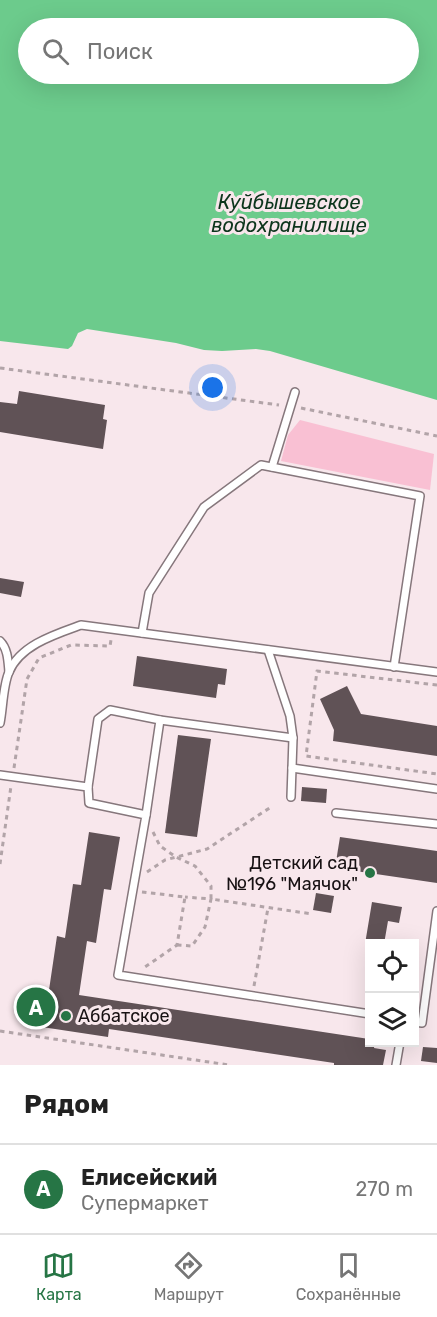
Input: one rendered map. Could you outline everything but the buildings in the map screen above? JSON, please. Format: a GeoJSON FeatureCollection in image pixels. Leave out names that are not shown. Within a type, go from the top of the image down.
{"type":"FeatureCollection","features":[{"type":"Feature","properties":{"kind":"lane"},"geometry":{"type":"LineString","coordinates":[[272,467],[295,392]]}},
{"type":"Feature","properties":{"kind":"lane"},"geometry":{"type":"LineString","coordinates":[[142,633],[149,593],[204,507],[261,465],[420,496],[394,667]]}},
{"type":"Feature","properties":{"kind":"lane"},"geometry":{"type":"LineString","coordinates":[[9,672],[24,652],[51,636],[81,625],[437,672]]}},
{"type":"Feature","properties":{"kind":"lane"},"geometry":{"type":"LineString","coordinates":[[0,641],[8,656],[9,672],[0,723]]}},
{"type":"Feature","properties":{"kind":"lane"},"geometry":{"type":"LineString","coordinates":[[268,650],[290,716],[293,738],[291,797]]}},
{"type":"Feature","properties":{"kind":"lane"},"geometry":{"type":"LineString","coordinates":[[146,815],[89,803],[88,787],[98,719],[110,710],[160,720],[293,738]]}},
{"type":"Feature","properties":{"kind":"lane"},"geometry":{"type":"LineString","coordinates":[[160,720],[118,975],[365,1013]]}},
{"type":"Feature","properties":{"kind":"lane"},"geometry":{"type":"LineString","coordinates":[[292,768],[437,789]]}},
{"type":"Feature","properties":{"kind":"lane"},"geometry":{"type":"LineString","coordinates":[[0,775],[88,787]]}},
{"type":"Feature","properties":{"kind":"lane"},"geometry":{"type":"LineString","coordinates":[[336,813],[437,824]]}},
{"type":"Feature","properties":{"kind":"lane"},"geometry":{"type":"LineString","coordinates":[[419,1023],[422,1023],[437,911]]}},
{"type":"Feature","properties":{"kind":"lane"},"geometry":{"type":"LineString","coordinates":[[396,1065],[399,1047]]}},
{"type":"Feature","properties":{"kind":"path"},"geometry":{"type":"LineString","coordinates":[[0,368],[291,406],[437,436]]}},
{"type":"Feature","properties":{"kind":"path"},"geometry":{"type":"LineString","coordinates":[[0,864],[27,679],[39,657],[71,645],[110,646],[114,629]]}},
{"type":"Feature","properties":{"kind":"path"},"geometry":{"type":"LineString","coordinates":[[437,686],[316,671],[306,756],[437,774]]}},
{"type":"Feature","properties":{"kind":"path"},"geometry":{"type":"LineString","coordinates":[[135,880],[165,860],[207,849],[271,807]]}},
{"type":"Feature","properties":{"kind":"path"},"geometry":{"type":"LineString","coordinates":[[131,977],[177,945],[192,946],[205,927],[211,899],[211,886],[195,866],[160,846],[155,834],[144,825]]}},
{"type":"Feature","properties":{"kind":"path"},"geometry":{"type":"LineString","coordinates":[[133,891],[211,899],[312,914]]}},
{"type":"Feature","properties":{"kind":"path"},"geometry":{"type":"LineString","coordinates":[[177,945],[185,897]]}},
{"type":"Feature","properties":{"kind":"path"},"geometry":{"type":"LineString","coordinates":[[252,996],[268,908]]}},
{"type":"Feature","properties":{"kind":"path"},"geometry":{"type":"LineString","coordinates":[[0,1031],[229,1065]]}},
{"type":"Feature","properties":{"kind":"shaded area"},"geometry":{"type":"Polygon","coordinates":[[[300,420],[434,454],[430,490],[281,461],[288,435],[300,420]]]}},
{"type":"Feature","properties":{"kind":"water","name":"Куйбышевское водохранилище"},"geometry":{"type":"Polygon","coordinates":[[[0,0],[437,0],[437,400],[270,351],[256,349],[204,350],[176,343],[87,329],[78,333],[72,346],[68,349],[0,341],[0,0]]]}},
{"type":"Feature","properties":{"kind":"place","name":"Детский сад №196 \"Маячок\""},"geometry":{"type":"Point","coordinates":[370,873]}},
{"type":"Feature","properties":{"kind":"place","name":"Елисейский"},"geometry":{"type":"Point","coordinates":[36,1007]}},
{"type":"Feature","properties":{"kind":"place","name":"Аббатское"},"geometry":{"type":"Point","coordinates":[66,1016]}}]}
